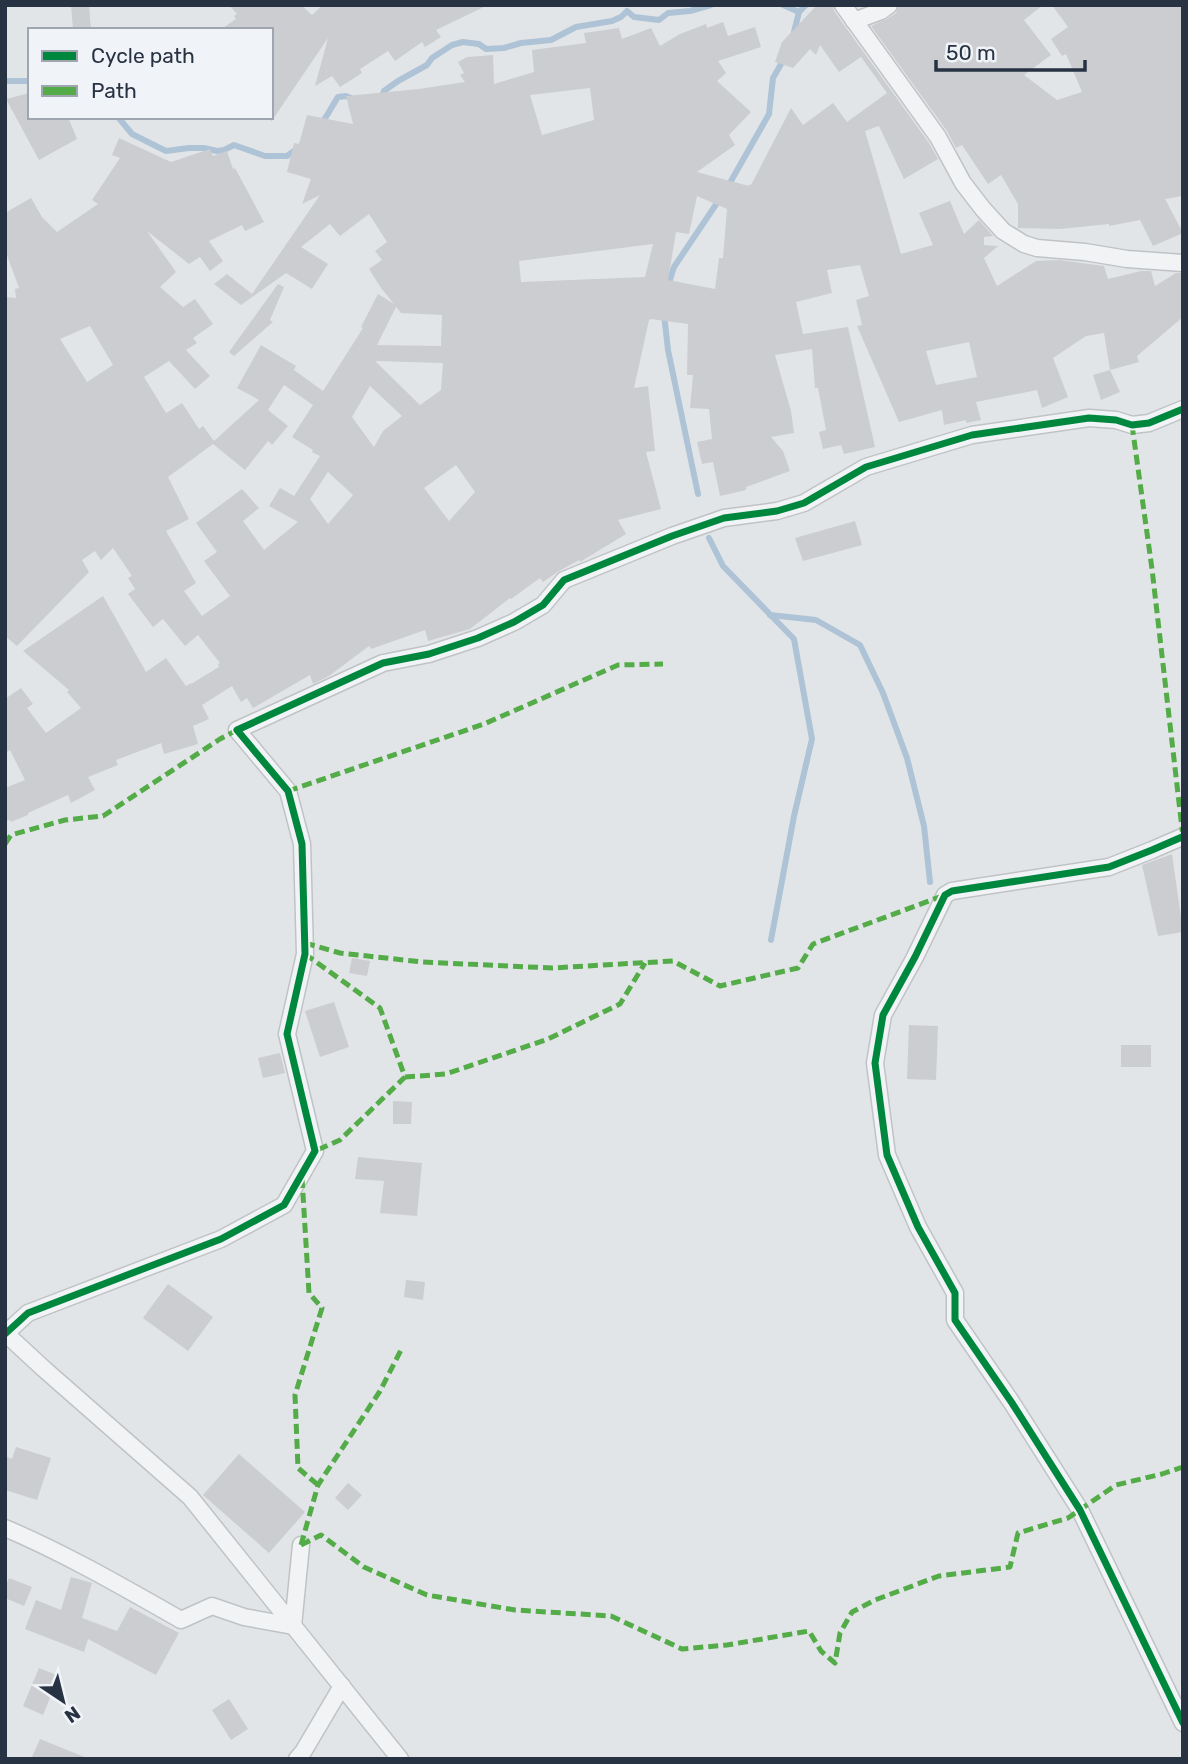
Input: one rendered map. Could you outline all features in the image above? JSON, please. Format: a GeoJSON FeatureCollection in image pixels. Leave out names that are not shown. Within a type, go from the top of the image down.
{"type":"FeatureCollection","features":[{"type":"Feature","properties":{"kind":"street"},"geometry":{"type":"LineString","coordinates":[[848,12],[881,11],[889,5]]}},
{"type":"Feature","properties":{"kind":"street"},"geometry":{"type":"LineString","coordinates":[[848,12],[938,137],[964,183],[1003,230],[1024,244],[1037,248],[1127,259],[1183,262]]}},
{"type":"Feature","properties":{"kind":"street"},"geometry":{"type":"LineString","coordinates":[[400,1759],[190,1497],[5,1334],[28,1313],[221,1239],[284,1205],[315,1151],[287,1034],[305,954],[302,844],[288,791],[237,730],[383,663],[429,654],[478,638],[514,622],[543,605],[564,580],[724,518],[777,511],[804,503],[866,467],[972,435],[1089,418],[1116,420],[1132,425],[1149,423],[1183,409]]}},
{"type":"Feature","properties":{"kind":"street"},"geometry":{"type":"LineString","coordinates":[[1182,836],[1109,867],[953,891],[945,895],[883,1014],[875,1063],[887,1155],[918,1227],[956,1293],[955,1320],[1080,1510],[1183,1723]]}},
{"type":"Feature","properties":{"kind":"street"},"geometry":{"type":"LineString","coordinates":[[5,1528],[106,1577],[181,1620],[212,1606],[244,1617],[293,1626]]}},
{"type":"Feature","properties":{"kind":"street"},"geometry":{"type":"LineString","coordinates":[[293,1626],[301,1545]]}},
{"type":"Feature","properties":{"kind":"street"},"geometry":{"type":"LineString","coordinates":[[297,1759],[342,1686]]}},
{"type":"Feature","properties":{"kind":"building"},"geometry":{"type":"Polygon","coordinates":[[[71,5],[89,5],[91,28],[73,28],[71,5]]]}},
{"type":"Feature","properties":{"kind":"building"},"geometry":{"type":"Polygon","coordinates":[[[229,5],[301,5],[312,15],[323,5],[488,5],[436,30],[441,37],[425,47],[422,42],[395,61],[388,51],[360,69],[362,73],[340,87],[332,76],[315,86],[328,38],[271,122],[273,28],[223,28],[236,19],[234,16],[237,14],[229,5]]]}},
{"type":"Feature","properties":{"kind":"building"},"geometry":{"type":"Polygon","coordinates":[[[817,5],[833,5],[834,11],[938,159],[904,179],[879,126],[865,131],[901,254],[933,245],[919,213],[950,201],[964,234],[979,220],[993,236],[984,237],[984,245],[998,246],[984,258],[997,286],[1036,261],[1059,260],[1104,266],[1108,279],[1151,271],[1155,286],[1176,273],[1183,273],[1183,317],[1137,356],[1139,362],[1110,370],[1104,333],[1086,336],[1053,358],[1068,397],[1042,408],[1037,390],[976,402],[981,420],[944,425],[942,410],[899,422],[857,326],[862,325],[856,300],[869,296],[860,265],[827,270],[832,293],[796,302],[803,334],[848,327],[875,447],[844,454],[841,445],[823,449],[819,432],[826,430],[818,388],[815,388],[812,349],[775,355],[791,411],[794,433],[771,437],[783,451],[790,471],[746,487],[746,490],[720,496],[713,462],[702,464],[697,442],[712,439],[709,409],[690,408],[693,375],[687,375],[688,324],[651,319],[634,388],[648,386],[655,451],[646,452],[661,509],[618,520],[626,534],[543,582],[540,578],[470,629],[428,641],[425,630],[371,649],[369,646],[329,676],[313,684],[310,675],[253,708],[247,698],[241,702],[232,686],[202,705],[209,719],[193,726],[198,744],[164,754],[161,743],[116,760],[118,765],[88,777],[95,790],[71,803],[68,795],[28,815],[11,822],[5,821],[5,788],[25,780],[10,750],[5,753],[5,699],[21,688],[33,704],[27,708],[46,733],[81,708],[67,692],[69,690],[23,651],[103,596],[146,672],[166,658],[186,686],[219,667],[220,663],[198,635],[185,646],[163,619],[153,627],[128,594],[135,589],[128,578],[132,576],[113,548],[101,560],[95,551],[82,560],[89,572],[17,646],[5,636],[5,297],[16,298],[15,289],[19,288],[5,250],[5,213],[31,198],[42,217],[57,232],[98,204],[92,200],[120,158],[112,155],[119,138],[171,162],[210,149],[213,156],[227,151],[233,169],[235,168],[264,222],[245,231],[242,225],[209,241],[223,261],[210,271],[200,257],[189,264],[147,231],[176,272],[160,287],[183,307],[195,299],[213,324],[193,338],[197,343],[186,350],[210,376],[195,389],[169,361],[144,377],[166,413],[182,403],[199,429],[203,426],[214,441],[259,400],[237,388],[261,345],[296,366],[294,370],[323,391],[363,328],[361,327],[378,294],[394,304],[369,269],[382,260],[375,251],[387,242],[369,214],[340,236],[330,224],[301,247],[328,264],[312,289],[286,273],[241,305],[214,284],[227,274],[252,294],[320,195],[302,204],[311,179],[287,172],[294,143],[299,144],[307,115],[353,124],[346,96],[465,82],[460,75],[464,73],[458,62],[467,57],[493,55],[494,84],[534,72],[532,50],[586,43],[584,33],[619,28],[622,39],[651,28],[660,46],[680,34],[706,24],[707,28],[723,22],[728,36],[755,27],[761,47],[718,61],[726,73],[717,81],[751,112],[729,135],[735,145],[697,172],[749,186],[791,108],[803,125],[833,103],[847,122],[887,93],[861,57],[839,72],[820,45],[816,55],[810,49],[793,68],[775,62],[782,42],[817,5]],[[590,88],[530,95],[542,135],[594,120],[590,88]],[[697,196],[689,234],[676,232],[668,280],[715,289],[719,258],[723,258],[727,209],[697,196]],[[653,244],[519,261],[521,282],[645,277],[653,244]],[[396,307],[377,345],[441,346],[442,315],[401,313],[396,307]],[[90,326],[60,339],[87,382],[113,365],[90,326]],[[969,342],[926,351],[936,385],[977,377],[969,342]],[[375,361],[420,405],[441,390],[443,363],[375,361]],[[284,385],[268,410],[288,426],[272,445],[268,441],[245,470],[213,444],[168,477],[189,519],[166,531],[196,583],[184,591],[202,616],[230,596],[204,561],[217,552],[196,523],[242,489],[259,508],[243,521],[264,550],[298,522],[269,506],[280,488],[294,496],[320,456],[292,437],[313,405],[284,385]],[[370,386],[352,417],[374,447],[383,431],[402,416],[370,386]],[[456,465],[424,488],[449,521],[475,492],[456,465]],[[328,472],[310,499],[328,524],[353,495],[328,472]]]}},
{"type":"Feature","properties":{"kind":"building"},"geometry":{"type":"Polygon","coordinates":[[[899,5],[1043,5],[1024,20],[1051,55],[1024,75],[1057,100],[1082,92],[1066,54],[1062,56],[1051,39],[1068,27],[1052,5],[1183,5],[1183,196],[1165,199],[1183,233],[1153,246],[1140,220],[1109,226],[1018,228],[1018,204],[1001,175],[988,184],[962,145],[956,148],[947,131],[871,26],[896,13],[899,5]]]}},
{"type":"Feature","properties":{"kind":"building"},"geometry":{"type":"Polygon","coordinates":[[[28,94],[28,119],[69,119],[77,139],[39,160],[6,99],[28,94]]]}},
{"type":"Feature","properties":{"kind":"building"},"geometry":{"type":"Polygon","coordinates":[[[278,284],[284,287],[270,320],[273,322],[234,356],[229,352],[278,284]]]}},
{"type":"Feature","properties":{"kind":"building"},"geometry":{"type":"Polygon","coordinates":[[[1110,370],[1120,392],[1101,400],[1093,375],[1110,370]]]}},
{"type":"Feature","properties":{"kind":"building"},"geometry":{"type":"Polygon","coordinates":[[[855,521],[862,545],[803,561],[795,538],[855,521]]]}},
{"type":"Feature","properties":{"kind":"building"},"geometry":{"type":"Polygon","coordinates":[[[1172,854],[1183,932],[1158,936],[1142,865],[1172,854]]]}},
{"type":"Feature","properties":{"kind":"building"},"geometry":{"type":"Polygon","coordinates":[[[352,958],[370,961],[367,976],[349,973],[352,958]]]}},
{"type":"Feature","properties":{"kind":"building"},"geometry":{"type":"Polygon","coordinates":[[[334,1002],[349,1047],[320,1057],[305,1011],[334,1002]]]}},
{"type":"Feature","properties":{"kind":"building"},"geometry":{"type":"Polygon","coordinates":[[[909,1025],[938,1026],[936,1080],[907,1079],[909,1025]]]}},
{"type":"Feature","properties":{"kind":"building"},"geometry":{"type":"Polygon","coordinates":[[[1121,1045],[1151,1045],[1151,1067],[1121,1067],[1121,1045]]]}},
{"type":"Feature","properties":{"kind":"building"},"geometry":{"type":"Polygon","coordinates":[[[280,1053],[285,1073],[263,1078],[258,1058],[280,1053]]]}},
{"type":"Feature","properties":{"kind":"building"},"geometry":{"type":"Polygon","coordinates":[[[393,1101],[412,1102],[411,1124],[393,1124],[393,1101]]]}},
{"type":"Feature","properties":{"kind":"building"},"geometry":{"type":"Polygon","coordinates":[[[358,1157],[422,1163],[417,1216],[380,1213],[384,1181],[355,1179],[358,1157]]]}},
{"type":"Feature","properties":{"kind":"building"},"geometry":{"type":"Polygon","coordinates":[[[406,1280],[425,1282],[423,1300],[404,1297],[406,1280]]]}},
{"type":"Feature","properties":{"kind":"building"},"geometry":{"type":"Polygon","coordinates":[[[168,1284],[213,1317],[188,1351],[143,1318],[168,1284]]]}},
{"type":"Feature","properties":{"kind":"building"},"geometry":{"type":"Polygon","coordinates":[[[16,1447],[51,1458],[37,1500],[5,1490],[5,1456],[12,1459],[16,1447]]]}},
{"type":"Feature","properties":{"kind":"building"},"geometry":{"type":"Polygon","coordinates":[[[239,1454],[305,1512],[269,1553],[203,1495],[239,1454]]]}},
{"type":"Feature","properties":{"kind":"building"},"geometry":{"type":"Polygon","coordinates":[[[348,1483],[362,1495],[348,1510],[335,1498],[348,1483]]]}},
{"type":"Feature","properties":{"kind":"building"},"geometry":{"type":"Polygon","coordinates":[[[71,1577],[92,1583],[82,1618],[117,1631],[130,1607],[179,1633],[156,1675],[88,1639],[84,1652],[25,1629],[36,1600],[61,1610],[71,1577]]]}},
{"type":"Feature","properties":{"kind":"building"},"geometry":{"type":"Polygon","coordinates":[[[9,1578],[32,1587],[24,1606],[5,1598],[9,1578]]]}},
{"type":"Feature","properties":{"kind":"building"},"geometry":{"type":"Polygon","coordinates":[[[39,1668],[59,1676],[43,1715],[23,1706],[39,1668]]]}},
{"type":"Feature","properties":{"kind":"building"},"geometry":{"type":"Polygon","coordinates":[[[229,1699],[248,1729],[231,1740],[212,1710],[229,1699]]]}},
{"type":"Feature","properties":{"kind":"building"},"geometry":{"type":"Polygon","coordinates":[[[40,1739],[87,1758],[87,1759],[31,1759],[40,1739]]]}},
{"type":"Feature","properties":{"kind":"waterway"},"geometry":{"type":"LineString","coordinates":[[381,99],[384,91],[427,65],[432,58],[452,45],[463,42],[479,44],[486,49],[504,48],[551,40],[576,27],[612,21],[627,11],[634,17],[659,20],[668,13],[711,5]]}},
{"type":"Feature","properties":{"kind":"waterway"},"geometry":{"type":"LineString","coordinates":[[783,5],[799,12]]}},
{"type":"Feature","properties":{"kind":"waterway"},"geometry":{"type":"LineString","coordinates":[[793,36],[799,12],[806,5]]}},
{"type":"Feature","properties":{"kind":"waterway"},"geometry":{"type":"LineString","coordinates":[[727,188],[769,114],[773,78],[784,59]]}},
{"type":"Feature","properties":{"kind":"waterway"},"geometry":{"type":"LineString","coordinates":[[5,81],[28,82]]}},
{"type":"Feature","properties":{"kind":"waterway"},"geometry":{"type":"LineString","coordinates":[[321,124],[338,97],[351,98]]}},
{"type":"Feature","properties":{"kind":"waterway"},"geometry":{"type":"LineString","coordinates":[[120,119],[132,134],[166,151],[189,148],[217,151],[234,145],[265,156],[287,156],[298,148]]}},
{"type":"Feature","properties":{"kind":"waterway"},"geometry":{"type":"LineString","coordinates":[[668,286],[674,267],[719,200]]}},
{"type":"Feature","properties":{"kind":"waterway"},"geometry":{"type":"LineString","coordinates":[[664,314],[668,350],[698,494]]}},
{"type":"Feature","properties":{"kind":"waterway"},"geometry":{"type":"LineString","coordinates":[[709,538],[723,566],[794,639],[812,739],[794,816],[771,940]]}},
{"type":"Feature","properties":{"kind":"waterway"},"geometry":{"type":"LineString","coordinates":[[770,615],[816,620],[860,645],[883,693],[907,758],[924,826],[930,882]]}},
{"type":"Feature","properties":{"kind":"marked path"},"geometry":{"type":"LineString","coordinates":[[1132,425],[1152,569],[1183,837]]}},
{"type":"Feature","properties":{"kind":"marked path"},"geometry":{"type":"LineString","coordinates":[[288,791],[484,724],[618,665],[663,664]]}},
{"type":"Feature","properties":{"kind":"marked path"},"geometry":{"type":"LineString","coordinates":[[5,844],[11,835],[65,820],[103,816],[237,730]]}},
{"type":"Feature","properties":{"kind":"marked path"},"geometry":{"type":"LineString","coordinates":[[305,943],[340,953],[422,962],[552,968],[673,961],[720,986],[798,968],[813,944],[945,895]]}},
{"type":"Feature","properties":{"kind":"marked path"},"geometry":{"type":"LineString","coordinates":[[305,954],[380,1008],[405,1077],[340,1140],[315,1151]]}},
{"type":"Feature","properties":{"kind":"marked path"},"geometry":{"type":"LineString","coordinates":[[405,1077],[446,1074],[548,1039],[620,1004],[645,963]]}},
{"type":"Feature","properties":{"kind":"marked path"},"geometry":{"type":"LineString","coordinates":[[302,1178],[309,1293],[322,1308],[295,1395],[298,1468],[318,1485]]}},
{"type":"Feature","properties":{"kind":"marked path"},"geometry":{"type":"LineString","coordinates":[[301,1545],[318,1485],[380,1391],[401,1350]]}},
{"type":"Feature","properties":{"kind":"marked path"},"geometry":{"type":"LineString","coordinates":[[301,1545],[321,1535],[364,1567],[427,1595],[515,1610],[611,1616],[682,1649],[727,1645],[809,1631],[821,1651],[835,1663],[840,1633],[852,1612],[875,1600],[939,1576],[1010,1567],[1018,1533],[1068,1518],[1116,1485],[1183,1467]]}},
{"type":"Feature","properties":{"kind":"cycle path"},"geometry":{"type":"LineString","coordinates":[[5,1334],[28,1313],[221,1239],[284,1205],[315,1151],[287,1034],[305,954],[302,844],[288,791],[237,730],[383,663],[429,654],[478,638],[514,622],[543,605],[564,580],[724,518],[777,511],[804,503],[866,467],[972,435],[1089,418],[1116,420],[1132,425],[1149,423],[1183,409]]}},
{"type":"Feature","properties":{"kind":"cycle path"},"geometry":{"type":"LineString","coordinates":[[1182,837],[1109,867],[952,891],[945,895],[883,1015],[875,1063],[887,1155],[918,1227],[955,1293],[955,1320],[1080,1510],[1183,1723]]}}]}
